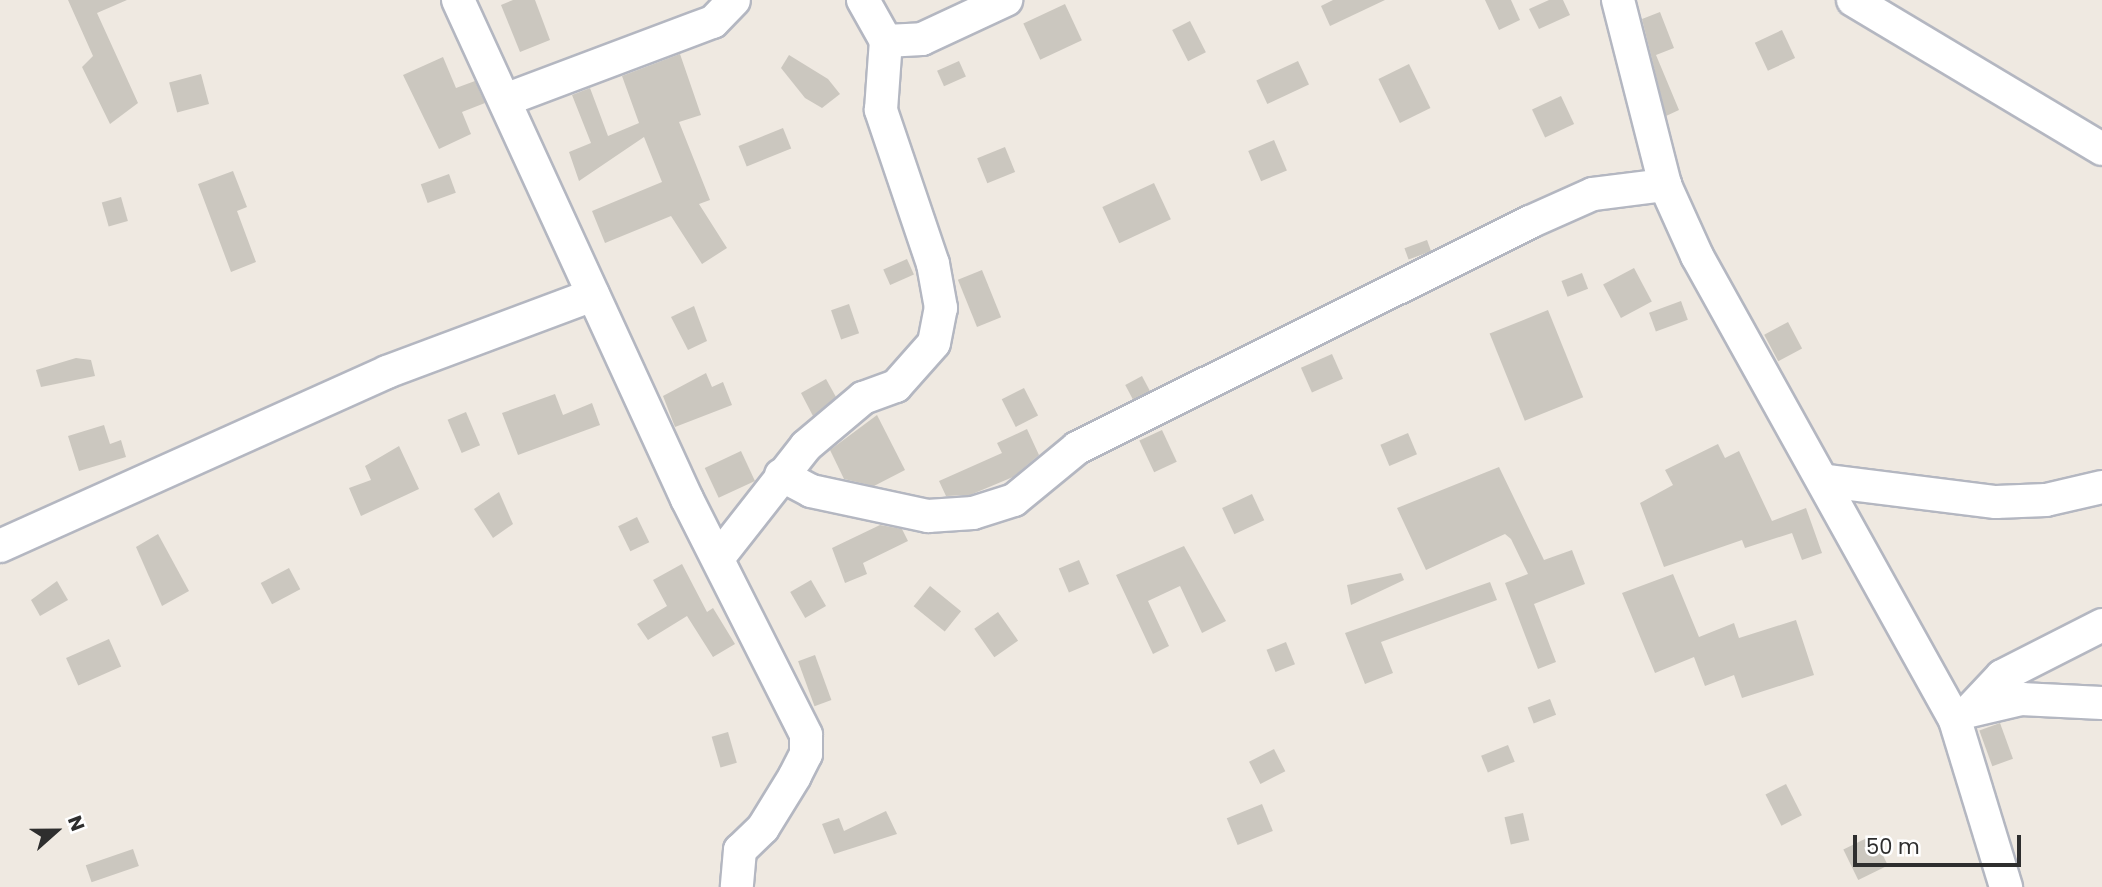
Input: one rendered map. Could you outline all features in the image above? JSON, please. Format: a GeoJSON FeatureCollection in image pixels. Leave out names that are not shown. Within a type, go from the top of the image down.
{"type":"FeatureCollection","features":[{"type":"Feature","properties":{"kind":"street"},"geometry":{"type":"LineString","coordinates":[[458,0],[593,295],[719,557],[784,684],[807,747],[763,828],[740,850],[737,887]]}},
{"type":"Feature","properties":{"kind":"street"},"geometry":{"type":"LineString","coordinates":[[505,100],[713,22],[734,0]]}},
{"type":"Feature","properties":{"kind":"street"},"geometry":{"type":"LineString","coordinates":[[719,557],[781,475],[839,415],[918,368],[939,323],[933,264],[881,110],[886,41],[863,0]]}},
{"type":"Feature","properties":{"kind":"street"},"geometry":{"type":"LineString","coordinates":[[886,41],[922,39],[1006,0]]}},
{"type":"Feature","properties":{"kind":"street"},"geometry":{"type":"LineString","coordinates":[[1618,0],[1665,186],[1728,314],[1963,714],[2006,887]]}},
{"type":"Feature","properties":{"kind":"street"},"geometry":{"type":"LineString","coordinates":[[1853,0],[2102,149]]}},
{"type":"Feature","properties":{"kind":"street"},"geometry":{"type":"LineString","coordinates":[[781,475],[811,491],[880,507],[928,516],[973,513],[1041,483],[1077,447],[1530,222],[1593,194],[1665,186]]}},
{"type":"Feature","properties":{"kind":"street"},"geometry":{"type":"LineString","coordinates":[[0,546],[387,372],[593,295]]}},
{"type":"Feature","properties":{"kind":"street"},"geometry":{"type":"LineString","coordinates":[[1827,481],[1996,502],[2046,500],[2102,487]]}},
{"type":"Feature","properties":{"kind":"street"},"geometry":{"type":"LineString","coordinates":[[1963,714],[2002,676],[2102,625]]}},
{"type":"Feature","properties":{"kind":"street"},"geometry":{"type":"LineString","coordinates":[[1963,714],[2021,699],[2102,703]]}},
{"type":"Feature","properties":{"kind":"building"},"geometry":{"type":"Polygon","coordinates":[[[68,0],[127,0],[97,13],[138,103],[110,124],[82,67],[93,56],[68,0]]]}},
{"type":"Feature","properties":{"kind":"building"},"geometry":{"type":"Polygon","coordinates":[[[513,0],[535,0],[550,40],[520,52],[501,5],[513,0]]]}},
{"type":"Feature","properties":{"kind":"building"},"geometry":{"type":"Polygon","coordinates":[[[1333,0],[1385,0],[1330,26],[1321,6],[1333,0]]]}},
{"type":"Feature","properties":{"kind":"building"},"geometry":{"type":"Polygon","coordinates":[[[1485,0],[1511,0],[1520,20],[1499,30],[1485,0]]]}},
{"type":"Feature","properties":{"kind":"building"},"geometry":{"type":"Polygon","coordinates":[[[1549,0],[1563,0],[1570,15],[1539,29],[1529,9],[1549,0]]]}},
{"type":"Feature","properties":{"kind":"building"},"geometry":{"type":"Polygon","coordinates":[[[1065,4],[1082,40],[1040,60],[1023,23],[1065,4]]]}},
{"type":"Feature","properties":{"kind":"building"},"geometry":{"type":"Polygon","coordinates":[[[1660,12],[1674,48],[1656,55],[1679,110],[1666,116],[1642,19],[1660,12]]]}},
{"type":"Feature","properties":{"kind":"building"},"geometry":{"type":"Polygon","coordinates":[[[1190,21],[1206,52],[1188,61],[1172,30],[1190,21]]]}},
{"type":"Feature","properties":{"kind":"building"},"geometry":{"type":"Polygon","coordinates":[[[1782,30],[1795,58],[1768,71],[1755,43],[1782,30]]]}},
{"type":"Feature","properties":{"kind":"building"},"geometry":{"type":"Polygon","coordinates":[[[680,54],[701,115],[679,122],[710,200],[699,204],[727,248],[702,264],[671,216],[605,243],[592,211],[662,182],[644,137],[579,181],[569,152],[591,143],[572,95],[590,88],[608,136],[639,123],[622,76],[680,54]]]}},
{"type":"Feature","properties":{"kind":"building"},"geometry":{"type":"Polygon","coordinates":[[[789,55],[828,79],[840,94],[822,108],[805,98],[781,68],[789,55]]]}},
{"type":"Feature","properties":{"kind":"building"},"geometry":{"type":"Polygon","coordinates":[[[443,57],[456,88],[475,81],[485,103],[462,112],[471,134],[439,149],[403,75],[443,57]]]}},
{"type":"Feature","properties":{"kind":"building"},"geometry":{"type":"Polygon","coordinates":[[[959,61],[966,77],[944,86],[937,71],[959,61]]]}},
{"type":"Feature","properties":{"kind":"building"},"geometry":{"type":"Polygon","coordinates":[[[1298,61],[1309,85],[1267,104],[1256,80],[1298,61]]]}},
{"type":"Feature","properties":{"kind":"building"},"geometry":{"type":"Polygon","coordinates":[[[1409,64],[1430,108],[1400,123],[1378,79],[1409,64]]]}},
{"type":"Feature","properties":{"kind":"building"},"geometry":{"type":"Polygon","coordinates":[[[201,74],[209,104],[177,112],[169,83],[201,74]]]}},
{"type":"Feature","properties":{"kind":"building"},"geometry":{"type":"Polygon","coordinates":[[[1561,96],[1574,124],[1545,138],[1532,110],[1561,96]]]}},
{"type":"Feature","properties":{"kind":"building"},"geometry":{"type":"Polygon","coordinates":[[[783,128],[791,148],[747,166],[738,146],[783,128]]]}},
{"type":"Feature","properties":{"kind":"building"},"geometry":{"type":"Polygon","coordinates":[[[1274,140],[1287,170],[1261,181],[1248,151],[1274,140]]]}},
{"type":"Feature","properties":{"kind":"building"},"geometry":{"type":"Polygon","coordinates":[[[1005,147],[1015,172],[987,183],[977,158],[1005,147]]]}},
{"type":"Feature","properties":{"kind":"building"},"geometry":{"type":"Polygon","coordinates":[[[233,171],[247,207],[237,211],[256,262],[231,272],[198,184],[233,171]]]}},
{"type":"Feature","properties":{"kind":"building"},"geometry":{"type":"Polygon","coordinates":[[[449,174],[456,193],[428,203],[421,184],[449,174]]]}},
{"type":"Feature","properties":{"kind":"building"},"geometry":{"type":"Polygon","coordinates":[[[1154,183],[1171,219],[1119,243],[1102,207],[1154,183]]]}},
{"type":"Feature","properties":{"kind":"building"},"geometry":{"type":"Polygon","coordinates":[[[121,197],[128,221],[109,227],[102,203],[121,197]]]}},
{"type":"Feature","properties":{"kind":"building"},"geometry":{"type":"Polygon","coordinates":[[[1427,240],[1431,251],[1409,259],[1404,248],[1427,240]]]}},
{"type":"Feature","properties":{"kind":"building"},"geometry":{"type":"Polygon","coordinates":[[[907,259],[914,275],[890,285],[883,270],[907,259]]]}},
{"type":"Feature","properties":{"kind":"building"},"geometry":{"type":"Polygon","coordinates":[[[1634,268],[1652,302],[1621,318],[1603,284],[1634,268]]]}},
{"type":"Feature","properties":{"kind":"building"},"geometry":{"type":"Polygon","coordinates":[[[982,270],[1001,317],[977,327],[958,280],[982,270]]]}},
{"type":"Feature","properties":{"kind":"building"},"geometry":{"type":"Polygon","coordinates":[[[1582,273],[1588,289],[1568,297],[1561,281],[1582,273]]]}},
{"type":"Feature","properties":{"kind":"building"},"geometry":{"type":"Polygon","coordinates":[[[1681,301],[1688,320],[1656,331],[1649,313],[1681,301]]]}},
{"type":"Feature","properties":{"kind":"building"},"geometry":{"type":"Polygon","coordinates":[[[849,304],[859,333],[841,339],[831,310],[849,304]]]}},
{"type":"Feature","properties":{"kind":"building"},"geometry":{"type":"Polygon","coordinates":[[[694,306],[707,341],[688,350],[671,317],[694,306]]]}},
{"type":"Feature","properties":{"kind":"building"},"geometry":{"type":"Polygon","coordinates":[[[1548,310],[1583,397],[1525,421],[1490,334],[1548,310]]]}},
{"type":"Feature","properties":{"kind":"building"},"geometry":{"type":"Polygon","coordinates":[[[1788,322],[1802,348],[1778,361],[1764,335],[1788,322]]]}},
{"type":"Feature","properties":{"kind":"building"},"geometry":{"type":"Polygon","coordinates":[[[1332,354],[1343,379],[1312,392],[1301,368],[1332,354]]]}},
{"type":"Feature","properties":{"kind":"building"},"geometry":{"type":"Polygon","coordinates":[[[76,358],[91,360],[95,376],[41,387],[36,370],[76,358]]]}},
{"type":"Feature","properties":{"kind":"building"},"geometry":{"type":"Polygon","coordinates":[[[706,373],[712,387],[723,382],[732,405],[675,427],[663,396],[706,373]]]}},
{"type":"Feature","properties":{"kind":"building"},"geometry":{"type":"Polygon","coordinates":[[[1142,376],[1150,391],[1133,400],[1125,385],[1142,376]]]}},
{"type":"Feature","properties":{"kind":"building"},"geometry":{"type":"Polygon","coordinates":[[[826,379],[836,397],[813,416],[801,393],[826,379]]]}},
{"type":"Feature","properties":{"kind":"building"},"geometry":{"type":"Polygon","coordinates":[[[1024,388],[1038,416],[1016,427],[1002,399],[1024,388]]]}},
{"type":"Feature","properties":{"kind":"building"},"geometry":{"type":"Polygon","coordinates":[[[555,394],[563,415],[592,403],[600,425],[518,455],[502,413],[555,394]]]}},
{"type":"Feature","properties":{"kind":"building"},"geometry":{"type":"Polygon","coordinates":[[[466,412],[480,445],[462,453],[448,420],[466,412]]]}},
{"type":"Feature","properties":{"kind":"building"},"geometry":{"type":"Polygon","coordinates":[[[877,415],[905,470],[874,486],[844,479],[830,450],[877,415]]]}},
{"type":"Feature","properties":{"kind":"building"},"geometry":{"type":"Polygon","coordinates":[[[104,425],[110,444],[121,440],[126,457],[79,471],[68,436],[104,425]]]}},
{"type":"Feature","properties":{"kind":"building"},"geometry":{"type":"Polygon","coordinates":[[[1027,429],[1039,455],[1013,477],[970,495],[946,496],[939,481],[1002,453],[997,443],[1027,429]]]}},
{"type":"Feature","properties":{"kind":"building"},"geometry":{"type":"Polygon","coordinates":[[[1162,430],[1177,462],[1154,472],[1139,441],[1162,430]]]}},
{"type":"Feature","properties":{"kind":"building"},"geometry":{"type":"Polygon","coordinates":[[[1408,433],[1417,454],[1389,466],[1380,445],[1408,433]]]}},
{"type":"Feature","properties":{"kind":"building"},"geometry":{"type":"Polygon","coordinates":[[[1718,444],[1725,458],[1739,451],[1772,521],[1806,508],[1822,553],[1802,560],[1792,533],[1745,548],[1742,540],[1664,567],[1640,503],[1673,485],[1665,470],[1718,444]]]}},
{"type":"Feature","properties":{"kind":"building"},"geometry":{"type":"Polygon","coordinates":[[[399,446],[419,489],[361,516],[349,488],[371,480],[365,466],[399,446]]]}},
{"type":"Feature","properties":{"kind":"building"},"geometry":{"type":"Polygon","coordinates":[[[741,451],[755,481],[719,498],[705,468],[741,451]]]}},
{"type":"Feature","properties":{"kind":"building"},"geometry":{"type":"Polygon","coordinates":[[[1499,467],[1544,560],[1572,550],[1585,584],[1534,604],[1556,662],[1538,669],[1505,583],[1528,574],[1511,539],[1505,534],[1426,570],[1397,508],[1499,467]]]}},
{"type":"Feature","properties":{"kind":"building"},"geometry":{"type":"Polygon","coordinates":[[[499,492],[513,524],[493,538],[474,509],[499,492]]]}},
{"type":"Feature","properties":{"kind":"building"},"geometry":{"type":"Polygon","coordinates":[[[1252,494],[1264,520],[1234,534],[1222,508],[1252,494]]]}},
{"type":"Feature","properties":{"kind":"building"},"geometry":{"type":"Polygon","coordinates":[[[637,517],[649,542],[630,551],[618,526],[637,517]]]}},
{"type":"Feature","properties":{"kind":"building"},"geometry":{"type":"Polygon","coordinates":[[[880,525],[902,529],[908,541],[863,563],[867,574],[845,583],[832,548],[880,525]]]}},
{"type":"Feature","properties":{"kind":"building"},"geometry":{"type":"Polygon","coordinates":[[[158,534],[189,591],[162,606],[136,547],[158,534]]]}},
{"type":"Feature","properties":{"kind":"building"},"geometry":{"type":"Polygon","coordinates":[[[1184,546],[1226,621],[1202,633],[1180,586],[1148,601],[1169,646],[1153,654],[1116,575],[1184,546]]]}},
{"type":"Feature","properties":{"kind":"building"},"geometry":{"type":"Polygon","coordinates":[[[1079,560],[1089,584],[1069,593],[1059,569],[1079,560]]]}},
{"type":"Feature","properties":{"kind":"building"},"geometry":{"type":"Polygon","coordinates":[[[682,564],[707,612],[713,608],[735,644],[713,657],[687,616],[648,640],[637,624],[667,606],[653,580],[682,564]]]}},
{"type":"Feature","properties":{"kind":"building"},"geometry":{"type":"Polygon","coordinates":[[[289,568],[300,589],[272,604],[261,583],[289,568]]]}},
{"type":"Feature","properties":{"kind":"building"},"geometry":{"type":"Polygon","coordinates":[[[1401,573],[1404,580],[1351,605],[1347,585],[1401,573]]]}},
{"type":"Feature","properties":{"kind":"building"},"geometry":{"type":"Polygon","coordinates":[[[1673,574],[1699,637],[1734,623],[1739,638],[1796,620],[1814,675],[1742,698],[1734,675],[1705,686],[1694,657],[1655,673],[1622,593],[1673,574]]]}},
{"type":"Feature","properties":{"kind":"building"},"geometry":{"type":"Polygon","coordinates":[[[811,580],[826,606],[805,618],[790,592],[811,580]]]}},
{"type":"Feature","properties":{"kind":"building"},"geometry":{"type":"Polygon","coordinates":[[[57,581],[68,600],[40,616],[31,600],[57,581]]]}},
{"type":"Feature","properties":{"kind":"building"},"geometry":{"type":"Polygon","coordinates":[[[1490,582],[1497,600],[1381,642],[1393,673],[1365,684],[1345,633],[1490,582]]]}},
{"type":"Feature","properties":{"kind":"building"},"geometry":{"type":"Polygon","coordinates":[[[930,586],[961,611],[945,631],[914,606],[930,586]]]}},
{"type":"Feature","properties":{"kind":"building"},"geometry":{"type":"Polygon","coordinates":[[[998,612],[1018,641],[994,657],[974,629],[998,612]]]}},
{"type":"Feature","properties":{"kind":"building"},"geometry":{"type":"Polygon","coordinates":[[[109,639],[121,666],[78,686],[66,658],[109,639]]]}},
{"type":"Feature","properties":{"kind":"building"},"geometry":{"type":"Polygon","coordinates":[[[1286,642],[1295,664],[1276,672],[1267,650],[1286,642]]]}},
{"type":"Feature","properties":{"kind":"building"},"geometry":{"type":"Polygon","coordinates":[[[815,655],[831,700],[815,706],[798,661],[815,655]]]}},
{"type":"Feature","properties":{"kind":"building"},"geometry":{"type":"Polygon","coordinates":[[[1550,699],[1556,715],[1534,723],[1528,708],[1550,699]]]}},
{"type":"Feature","properties":{"kind":"building"},"geometry":{"type":"Polygon","coordinates":[[[2000,723],[2013,759],[1992,766],[1979,731],[2000,723]]]}},
{"type":"Feature","properties":{"kind":"building"},"geometry":{"type":"Polygon","coordinates":[[[728,732],[737,763],[720,767],[712,737],[728,732]]]}},
{"type":"Feature","properties":{"kind":"building"},"geometry":{"type":"Polygon","coordinates":[[[1508,745],[1515,762],[1488,773],[1481,756],[1508,745]]]}},
{"type":"Feature","properties":{"kind":"building"},"geometry":{"type":"Polygon","coordinates":[[[1274,749],[1285,771],[1260,784],[1249,762],[1274,749]]]}},
{"type":"Feature","properties":{"kind":"building"},"geometry":{"type":"Polygon","coordinates":[[[1786,784],[1802,815],[1781,826],[1766,794],[1786,784]]]}},
{"type":"Feature","properties":{"kind":"building"},"geometry":{"type":"Polygon","coordinates":[[[1262,804],[1273,831],[1238,845],[1227,818],[1262,804]]]}},
{"type":"Feature","properties":{"kind":"building"},"geometry":{"type":"Polygon","coordinates":[[[886,811],[897,834],[834,854],[822,824],[839,818],[844,831],[886,811]]]}},
{"type":"Feature","properties":{"kind":"building"},"geometry":{"type":"Polygon","coordinates":[[[1523,813],[1529,840],[1511,845],[1504,817],[1523,813]]]}},
{"type":"Feature","properties":{"kind":"building"},"geometry":{"type":"Polygon","coordinates":[[[1873,835],[1888,866],[1858,880],[1843,849],[1873,835]]]}},
{"type":"Feature","properties":{"kind":"building"},"geometry":{"type":"Polygon","coordinates":[[[133,849],[139,866],[92,882],[86,865],[133,849]]]}}]}
